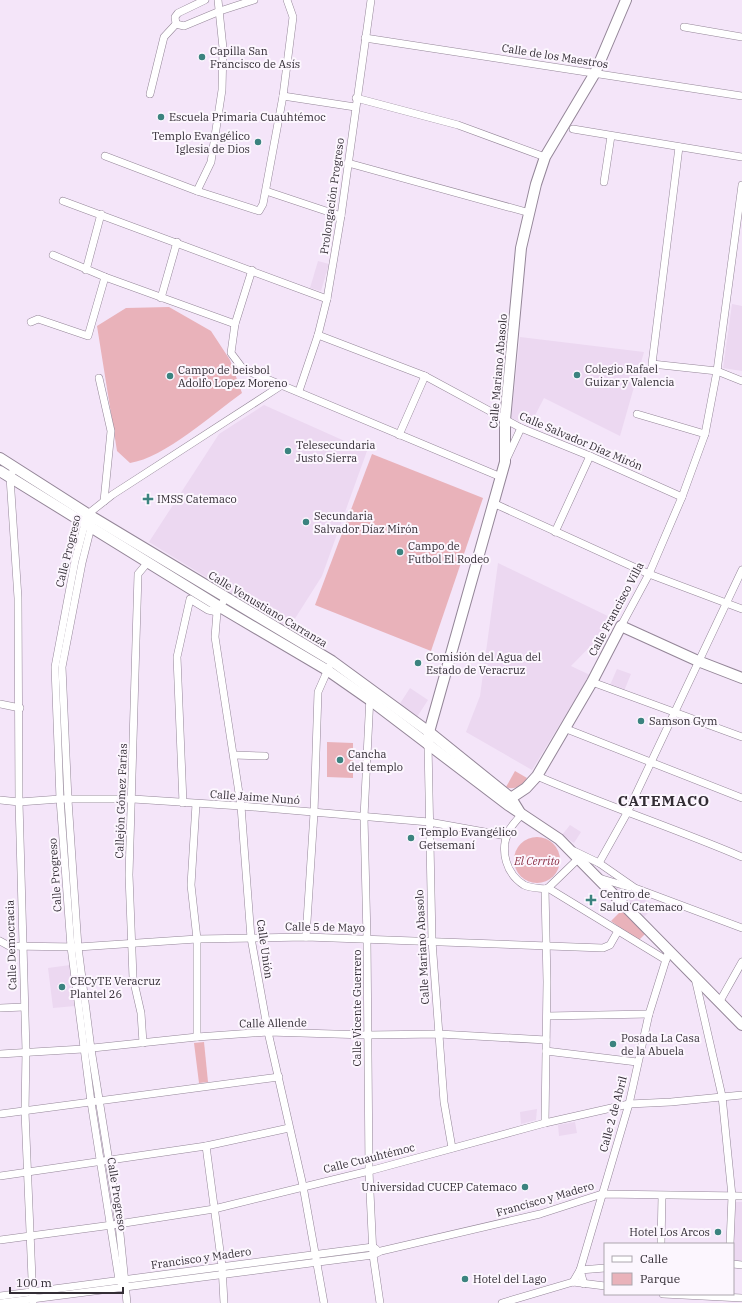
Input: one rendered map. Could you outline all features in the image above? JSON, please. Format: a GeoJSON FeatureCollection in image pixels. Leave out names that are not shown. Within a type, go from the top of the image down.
{"type":"FeatureCollection","features":[{"type":"Feature","properties":{"kind":"main road","name":"Calle Mariano Abasolo"},"geometry":{"type":"LineString","coordinates":[[428,744],[429,732],[505,462],[505,420],[521,248],[536,184],[545,157],[595,73],[626,0]]}},
{"type":"Feature","properties":{"kind":"main road","name":"Calle Venustiano Carranza"},"geometry":{"type":"LineString","coordinates":[[0,458],[91,518],[226,598],[329,666],[370,700],[428,744],[510,801]]}},
{"type":"Feature","properties":{"kind":"main road","name":"Calle Venustiano Carranza"},"geometry":{"type":"LineString","coordinates":[[0,471],[91,518],[148,562],[219,610],[370,688],[429,732],[510,801]]}},
{"type":"Feature","properties":{"kind":"main road"},"geometry":{"type":"LineString","coordinates":[[621,626],[698,661],[742,678]]}},
{"type":"Feature","properties":{"kind":"main road","name":"Calle Francisco Villa"},"geometry":{"type":"LineString","coordinates":[[510,801],[526,788],[537,776],[592,682],[621,626]]}},
{"type":"Feature","properties":{"kind":"main road"},"geometry":{"type":"LineString","coordinates":[[510,801],[521,815],[559,839],[598,878],[668,955],[694,975],[742,1025]]}},
{"type":"Feature","properties":{"kind":"street"},"geometry":{"type":"LineString","coordinates":[[176,24],[175,17],[178,13],[205,0]]}},
{"type":"Feature","properties":{"kind":"street"},"geometry":{"type":"LineString","coordinates":[[197,191],[211,162],[222,90],[224,65],[218,0]]}},
{"type":"Feature","properties":{"kind":"street"},"geometry":{"type":"LineString","coordinates":[[176,24],[184,26],[220,11],[254,0]]}},
{"type":"Feature","properties":{"kind":"street"},"geometry":{"type":"LineString","coordinates":[[105,156],[197,191],[259,211],[264,204],[283,96],[293,17],[287,0]]}},
{"type":"Feature","properties":{"kind":"street","name":"Prolongación Progreso"},"geometry":{"type":"LineString","coordinates":[[299,391],[318,335],[328,299],[371,0]]}},
{"type":"Feature","properties":{"kind":"street"},"geometry":{"type":"LineString","coordinates":[[150,94],[164,37],[176,24]]}},
{"type":"Feature","properties":{"kind":"street"},"geometry":{"type":"LineString","coordinates":[[684,27],[742,37]]}},
{"type":"Feature","properties":{"kind":"street","name":"Calle de los Maestros"},"geometry":{"type":"LineString","coordinates":[[366,38],[742,96]]}},
{"type":"Feature","properties":{"kind":"street"},"geometry":{"type":"LineString","coordinates":[[283,96],[355,107]]}},
{"type":"Feature","properties":{"kind":"street"},"geometry":{"type":"LineString","coordinates":[[356,98],[458,125],[545,157]]}},
{"type":"Feature","properties":{"kind":"street"},"geometry":{"type":"LineString","coordinates":[[573,129],[742,157]]}},
{"type":"Feature","properties":{"kind":"street"},"geometry":{"type":"LineString","coordinates":[[604,182],[611,136]]}},
{"type":"Feature","properties":{"kind":"street"},"geometry":{"type":"LineString","coordinates":[[679,147],[652,364],[717,371],[742,381]]}},
{"type":"Feature","properties":{"kind":"street"},"geometry":{"type":"LineString","coordinates":[[348,163],[530,213]]}},
{"type":"Feature","properties":{"kind":"street","name":"Calle Francisco Villa"},"geometry":{"type":"LineString","coordinates":[[621,626],[650,574],[682,497],[704,434],[717,371],[742,185]]}},
{"type":"Feature","properties":{"kind":"street"},"geometry":{"type":"LineString","coordinates":[[266,191],[341,216]]}},
{"type":"Feature","properties":{"kind":"street"},"geometry":{"type":"LineString","coordinates":[[63,201],[328,299]]}},
{"type":"Feature","properties":{"kind":"street"},"geometry":{"type":"LineString","coordinates":[[86,270],[101,214]]}},
{"type":"Feature","properties":{"kind":"street"},"geometry":{"type":"LineString","coordinates":[[161,298],[177,242]]}},
{"type":"Feature","properties":{"kind":"street"},"geometry":{"type":"LineString","coordinates":[[53,255],[86,270],[235,324]]}},
{"type":"Feature","properties":{"kind":"street"},"geometry":{"type":"LineString","coordinates":[[252,270],[235,324],[230,353],[243,369],[299,391],[399,435],[501,477]]}},
{"type":"Feature","properties":{"kind":"street"},"geometry":{"type":"LineString","coordinates":[[34,320],[88,336],[105,277]]}},
{"type":"Feature","properties":{"kind":"street","name":"Calle Salvador Díaz Mirón"},"geometry":{"type":"LineString","coordinates":[[318,335],[425,376],[521,428],[590,456],[682,497]]}},
{"type":"Feature","properties":{"kind":"street"},"geometry":{"type":"LineString","coordinates":[[399,435],[425,376]]}},
{"type":"Feature","properties":{"kind":"street"},"geometry":{"type":"LineString","coordinates":[[99,378],[111,431],[104,501]]}},
{"type":"Feature","properties":{"kind":"street"},"geometry":{"type":"LineString","coordinates":[[91,518],[104,501],[282,385]]}},
{"type":"Feature","properties":{"kind":"street"},"geometry":{"type":"LineString","coordinates":[[637,414],[704,434]]}},
{"type":"Feature","properties":{"kind":"street"},"geometry":{"type":"LineString","coordinates":[[505,462],[521,428]]}},
{"type":"Feature","properties":{"kind":"street"},"geometry":{"type":"LineString","coordinates":[[555,532],[590,456]]}},
{"type":"Feature","properties":{"kind":"street"},"geometry":{"type":"LineString","coordinates":[[10,477],[15,467]]}},
{"type":"Feature","properties":{"kind":"street","name":"Calle Democracia"},"geometry":{"type":"LineString","coordinates":[[10,477],[18,598],[20,708],[19,802],[26,1051],[25,1112],[33,1298]]}},
{"type":"Feature","properties":{"kind":"street"},"geometry":{"type":"LineString","coordinates":[[493,503],[650,574],[742,609]]}},
{"type":"Feature","properties":{"kind":"street","name":"Calle Progreso"},"geometry":{"type":"LineString","coordinates":[[64,799],[62,667],[91,518]]}},
{"type":"Feature","properties":{"kind":"street","name":"Calle Progreso"},"geometry":{"type":"LineString","coordinates":[[91,518],[75,561],[55,667],[74,947],[87,1049],[91,1102],[105,1161]]}},
{"type":"Feature","properties":{"kind":"street","name":"Callejón Gómez Farías"},"geometry":{"type":"LineString","coordinates":[[143,1043],[141,1013],[133,978],[129,875],[133,799],[133,717],[138,574],[148,562]]}},
{"type":"Feature","properties":{"kind":"street"},"geometry":{"type":"LineString","coordinates":[[599,863],[627,813],[742,570]]}},
{"type":"Feature","properties":{"kind":"street","name":"Calle Unión"},"geometry":{"type":"LineString","coordinates":[[226,598],[219,610],[215,637],[241,806],[251,938],[268,1032],[303,1186],[324,1303]]}},
{"type":"Feature","properties":{"kind":"street"},"geometry":{"type":"LineString","coordinates":[[183,803],[177,657],[190,599],[208,610],[219,610]]}},
{"type":"Feature","properties":{"kind":"street"},"geometry":{"type":"LineString","coordinates":[[306,936],[314,813],[318,692],[329,666]]}},
{"type":"Feature","properties":{"kind":"street"},"geometry":{"type":"LineString","coordinates":[[55,667],[62,667]]}},
{"type":"Feature","properties":{"kind":"street"},"geometry":{"type":"LineString","coordinates":[[592,682],[742,737]]}},
{"type":"Feature","properties":{"kind":"street","name":"Calle Vicente Guerrero"},"geometry":{"type":"LineString","coordinates":[[370,688],[364,817],[367,938],[369,1171],[373,1251],[380,1303]]}},
{"type":"Feature","properties":{"kind":"street"},"geometry":{"type":"LineString","coordinates":[[0,704],[20,708]]}},
{"type":"Feature","properties":{"kind":"street"},"geometry":{"type":"LineString","coordinates":[[564,728],[742,798]]}},
{"type":"Feature","properties":{"kind":"street","name":"Calle Mariano Abasolo"},"geometry":{"type":"LineString","coordinates":[[428,744],[432,941],[444,1102],[452,1148]]}},
{"type":"Feature","properties":{"kind":"street"},"geometry":{"type":"LineString","coordinates":[[234,755],[265,756]]}},
{"type":"Feature","properties":{"kind":"street"},"geometry":{"type":"LineString","coordinates":[[537,776],[594,801],[742,857]]}},
{"type":"Feature","properties":{"kind":"street","name":"Calle Jaime Nunó"},"geometry":{"type":"LineString","coordinates":[[0,800],[19,802],[64,799],[133,799],[241,806],[429,822],[506,836]]}},
{"type":"Feature","properties":{"kind":"street"},"geometry":{"type":"LineString","coordinates":[[196,804],[191,885],[197,939],[197,1037]]}},
{"type":"Feature","properties":{"kind":"street"},"geometry":{"type":"LineString","coordinates":[[521,815],[508,830],[504,851],[509,870],[516,879],[525,886],[547,889],[618,931],[668,955]]}},
{"type":"Feature","properties":{"kind":"street"},"geometry":{"type":"LineString","coordinates":[[566,847],[599,863],[635,888]]}},
{"type":"Feature","properties":{"kind":"street"},"geometry":{"type":"LineString","coordinates":[[546,1123],[547,889],[578,859]]}},
{"type":"Feature","properties":{"kind":"street"},"geometry":{"type":"LineString","coordinates":[[598,878],[635,888],[742,928]]}},
{"type":"Feature","properties":{"kind":"street","name":"Calle 5 de Mayo"},"geometry":{"type":"LineString","coordinates":[[0,941],[9,946],[74,947],[131,942],[306,936],[603,948],[610,945],[618,931]]}},
{"type":"Feature","properties":{"kind":"street","name":"Calle 2 de Abril"},"geometry":{"type":"LineString","coordinates":[[573,1282],[580,1270],[630,1104],[637,1062],[649,1014],[668,955]]}},
{"type":"Feature","properties":{"kind":"street"},"geometry":{"type":"LineString","coordinates":[[720,1001],[740,971],[742,962]]}},
{"type":"Feature","properties":{"kind":"street"},"geometry":{"type":"LineString","coordinates":[[694,975],[722,1096],[732,1196],[730,1243]]}},
{"type":"Feature","properties":{"kind":"street"},"geometry":{"type":"LineString","coordinates":[[0,1008],[24,1007]]}},
{"type":"Feature","properties":{"kind":"street"},"geometry":{"type":"LineString","coordinates":[[547,1016],[649,1014]]}},
{"type":"Feature","properties":{"kind":"street","name":"Calle Allende"},"geometry":{"type":"LineString","coordinates":[[0,1054],[26,1051],[87,1049],[197,1037],[268,1032],[367,1035],[439,1034],[546,1040]]}},
{"type":"Feature","properties":{"kind":"street","name":"Calle Progreso"},"geometry":{"type":"LineString","coordinates":[[87,1049],[99,1102],[105,1161],[122,1279],[127,1303]]}},
{"type":"Feature","properties":{"kind":"street"},"geometry":{"type":"LineString","coordinates":[[546,1051],[637,1062]]}},
{"type":"Feature","properties":{"kind":"street"},"geometry":{"type":"LineString","coordinates":[[0,1114],[25,1112],[279,1077]]}},
{"type":"Feature","properties":{"kind":"street","name":"Calle Cuauhtémoc"},"geometry":{"type":"LineString","coordinates":[[0,1240],[115,1225],[214,1209],[369,1171],[546,1123],[630,1104],[671,1102],[742,1095]]}},
{"type":"Feature","properties":{"kind":"street"},"geometry":{"type":"LineString","coordinates":[[0,1176],[206,1146],[289,1128]]}},
{"type":"Feature","properties":{"kind":"street"},"geometry":{"type":"LineString","coordinates":[[206,1146],[222,1266],[224,1303]]}},
{"type":"Feature","properties":{"kind":"street","name":"Francisco y Madero"},"geometry":{"type":"LineString","coordinates":[[0,1296],[33,1298],[122,1279],[315,1254],[381,1251],[540,1214],[602,1194],[742,1196]]}},
{"type":"Feature","properties":{"kind":"street"},"geometry":{"type":"LineString","coordinates":[[661,1243],[662,1196]]}},
{"type":"Feature","properties":{"kind":"street","name":"Francisco y Madero"},"geometry":{"type":"LineString","coordinates":[[1,1303],[316,1262],[373,1251]]}},
{"type":"Feature","properties":{"kind":"street"},"geometry":{"type":"LineString","coordinates":[[584,1284],[580,1270],[604,1268]]}},
{"type":"Feature","properties":{"kind":"street"},"geometry":{"type":"LineString","coordinates":[[502,1303],[573,1282],[604,1286]]}},
{"type":"Feature","properties":{"kind":"street"},"geometry":{"type":"LineString","coordinates":[[696,1295],[742,1298]]}},
{"type":"Feature","properties":{"kind":"shaded area"},"geometry":{"type":"Polygon","coordinates":[[[318,261],[329,264],[321,291],[310,288],[318,261]]]}},
{"type":"Feature","properties":{"kind":"shaded area"},"geometry":{"type":"Polygon","coordinates":[[[732,304],[742,306],[742,371],[723,368],[732,304]]]}},
{"type":"Feature","properties":{"kind":"shaded area","name":"Colegio Rafael Guizar y Valencia"},"geometry":{"type":"Polygon","coordinates":[[[520,337],[644,352],[620,436],[544,398],[530,425],[511,418],[520,337]]]}},
{"type":"Feature","properties":{"kind":"shaded area"},"geometry":{"type":"Polygon","coordinates":[[[264,405],[367,451],[322,576],[289,628],[149,542],[219,434],[264,405]]]}},
{"type":"Feature","properties":{"kind":"shaded area"},"geometry":{"type":"Polygon","coordinates":[[[498,563],[616,620],[571,666],[590,675],[532,770],[466,732],[480,696],[498,563]]]}},
{"type":"Feature","properties":{"kind":"shaded area"},"geometry":{"type":"Polygon","coordinates":[[[617,669],[631,674],[624,691],[610,685],[617,669]]]}},
{"type":"Feature","properties":{"kind":"shaded area"},"geometry":{"type":"Polygon","coordinates":[[[410,688],[428,700],[417,717],[399,705],[410,688]]]}},
{"type":"Feature","properties":{"kind":"shaded area"},"geometry":{"type":"Polygon","coordinates":[[[570,825],[581,832],[574,843],[562,835],[570,825]]]}},
{"type":"Feature","properties":{"kind":"shaded area"},"geometry":{"type":"Polygon","coordinates":[[[616,887],[656,905],[642,919],[612,891],[616,887]]]}},
{"type":"Feature","properties":{"kind":"shaded area","name":"CECyTE Veracruz Plantel 26"},"geometry":{"type":"Polygon","coordinates":[[[70,965],[75,1006],[53,1008],[48,968],[70,965]]]}},
{"type":"Feature","properties":{"kind":"shaded area"},"geometry":{"type":"Polygon","coordinates":[[[537,1109],[536,1120],[521,1124],[520,1112],[537,1109]]]}},
{"type":"Feature","properties":{"kind":"shaded area"},"geometry":{"type":"Polygon","coordinates":[[[575,1122],[577,1133],[559,1136],[558,1125],[575,1122]]]}},
{"type":"Feature","properties":{"kind":"shaded area"},"geometry":{"type":"Polygon","coordinates":[[[734,1202],[742,1202],[742,1262],[734,1262],[734,1202]]]}},
{"type":"Feature","properties":{"kind":"green space","name":"Campo de beisbol Adolfo Lopez Moreno"},"geometry":{"type":"Polygon","coordinates":[[[169,307],[211,331],[230,360],[242,393],[173,444],[158,453],[130,463],[117,451],[97,326],[126,308],[169,307]]]}},
{"type":"Feature","properties":{"kind":"green space","name":"Campo de Futbol El Rodeo"},"geometry":{"type":"Polygon","coordinates":[[[372,454],[483,498],[431,651],[315,605],[372,454]]]}},
{"type":"Feature","properties":{"kind":"green space","name":"Cancha del templo"},"geometry":{"type":"Polygon","coordinates":[[[327,742],[353,743],[353,778],[327,777],[327,742]]]}},
{"type":"Feature","properties":{"kind":"green space"},"geometry":{"type":"Polygon","coordinates":[[[515,771],[527,778],[518,787],[506,787],[515,771]]]}},
{"type":"Feature","properties":{"kind":"green space","name":"El Cerrito"},"geometry":{"type":"Polygon","coordinates":[[[537,837],[550,841],[556,847],[560,860],[556,873],[550,879],[537,883],[524,879],[518,873],[514,860],[518,847],[524,841],[537,837]]]}},
{"type":"Feature","properties":{"kind":"green space"},"geometry":{"type":"Polygon","coordinates":[[[622,910],[645,934],[638,941],[611,921],[622,910]]]}},
{"type":"Feature","properties":{"kind":"green space"},"geometry":{"type":"Polygon","coordinates":[[[204,1042],[208,1082],[199,1083],[194,1043],[204,1042]]]}},
{"type":"Feature","properties":{"kind":"place","name":"Capilla San Francisco de Asís"},"geometry":{"type":"Point","coordinates":[202,57]}},
{"type":"Feature","properties":{"kind":"place","name":"Escuela Primaria Cuauhtémoc"},"geometry":{"type":"Point","coordinates":[161,117]}},
{"type":"Feature","properties":{"kind":"place","name":"Templo Evangélico Iglesia de Dios"},"geometry":{"type":"Point","coordinates":[258,142]}},
{"type":"Feature","properties":{"kind":"place","name":"Colegio Rafael Guizar y Valencia"},"geometry":{"type":"Point","coordinates":[577,375]}},
{"type":"Feature","properties":{"kind":"place","name":"Campo de beisbol Adolfo Lopez Moreno"},"geometry":{"type":"Point","coordinates":[170,376]}},
{"type":"Feature","properties":{"kind":"place","name":"Telesecundaria Justo Sierra"},"geometry":{"type":"Point","coordinates":[288,451]}},
{"type":"Feature","properties":{"kind":"place","name":"IMSS Catemaco"},"geometry":{"type":"Point","coordinates":[148,499]}},
{"type":"Feature","properties":{"kind":"place","name":"Secundaria Salvador Díaz Mirón"},"geometry":{"type":"Point","coordinates":[306,522]}},
{"type":"Feature","properties":{"kind":"place","name":"Campo de Futbol El Rodeo"},"geometry":{"type":"Point","coordinates":[400,552]}},
{"type":"Feature","properties":{"kind":"place","name":"Comisión del Agua del Estado de Veracruz"},"geometry":{"type":"Point","coordinates":[418,663]}},
{"type":"Feature","properties":{"kind":"place","name":"Samson Gym"},"geometry":{"type":"Point","coordinates":[641,721]}},
{"type":"Feature","properties":{"kind":"place","name":"Cancha del templo"},"geometry":{"type":"Point","coordinates":[340,760]}},
{"type":"Feature","properties":{"kind":"place","name":"Templo Evangélico Getsemaní"},"geometry":{"type":"Point","coordinates":[411,838]}},
{"type":"Feature","properties":{"kind":"place","name":"Centro de Salud Catemaco"},"geometry":{"type":"Point","coordinates":[591,900]}},
{"type":"Feature","properties":{"kind":"place","name":"CECyTE Veracruz Plantel 26"},"geometry":{"type":"Point","coordinates":[62,987]}},
{"type":"Feature","properties":{"kind":"place","name":"Posada La Casa de la Abuela"},"geometry":{"type":"Point","coordinates":[613,1044]}},
{"type":"Feature","properties":{"kind":"place","name":"Universidad CUCEP Catemaco"},"geometry":{"type":"Point","coordinates":[525,1187]}},
{"type":"Feature","properties":{"kind":"place","name":"Hotel Los Arcos"},"geometry":{"type":"Point","coordinates":[718,1232]}},
{"type":"Feature","properties":{"kind":"place","name":"Hotel del Lago"},"geometry":{"type":"Point","coordinates":[465,1279]}},
{"type":"Feature","properties":{"kind":"district","name":"CATEMACO"},"geometry":{"type":"Point","coordinates":[664,800]}}]}
